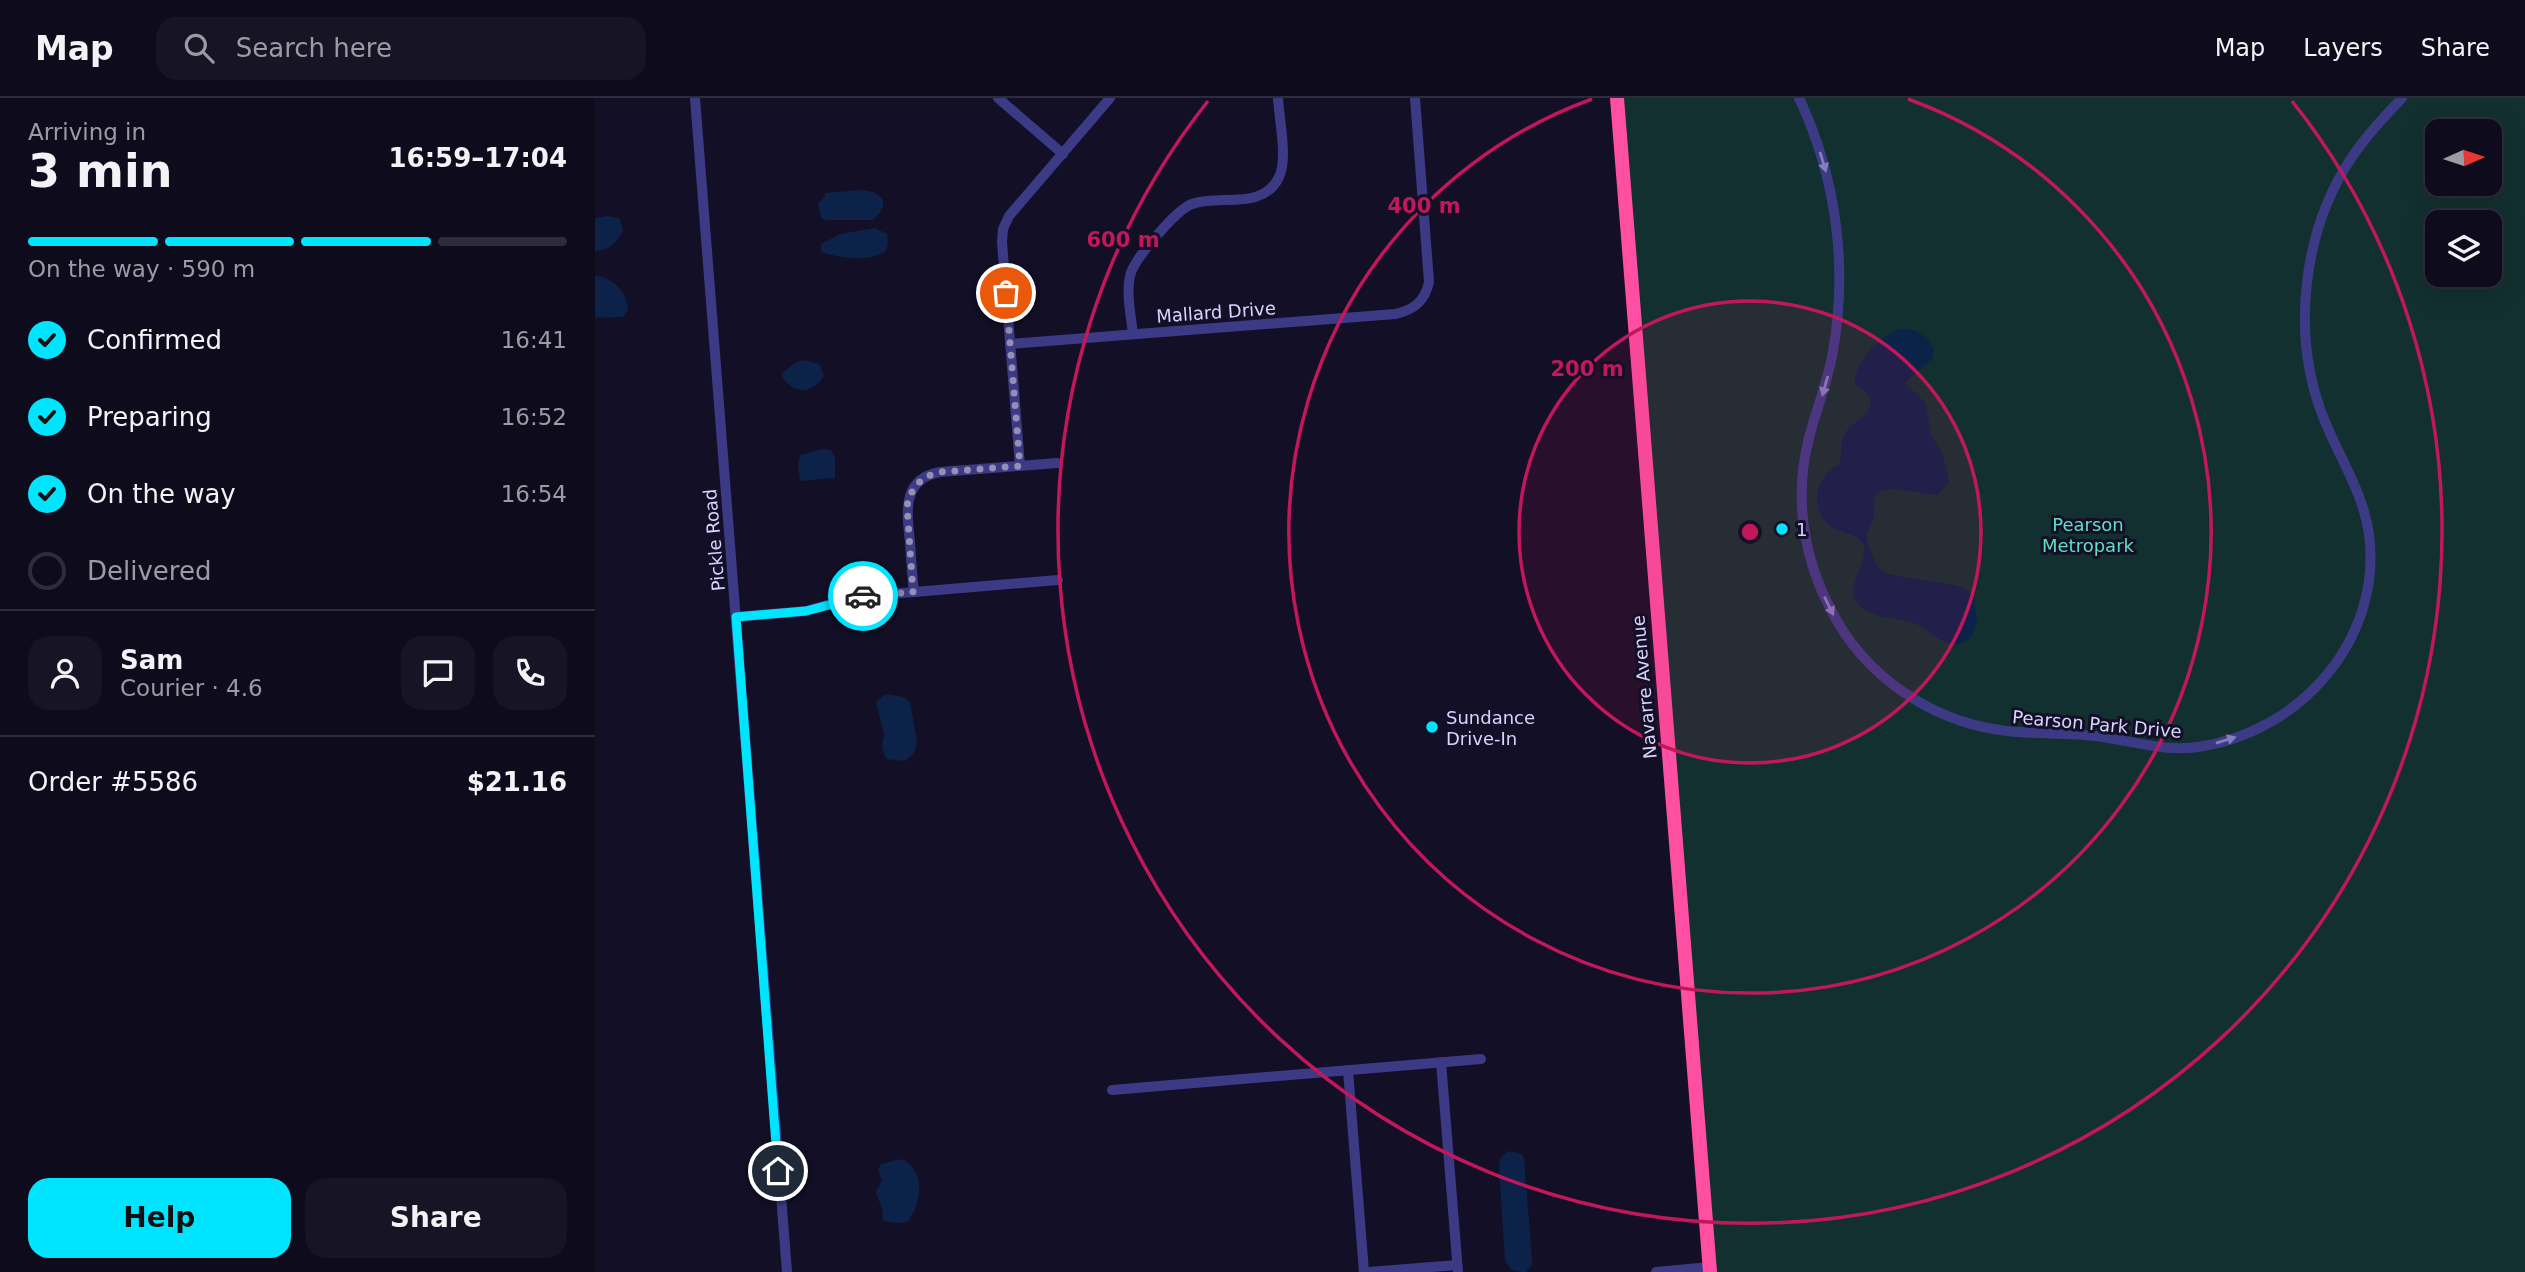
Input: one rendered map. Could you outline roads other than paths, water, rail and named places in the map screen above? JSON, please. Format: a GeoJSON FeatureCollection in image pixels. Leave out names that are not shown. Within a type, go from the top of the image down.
{"type":"FeatureCollection","features":[{"type":"Feature","properties":{"kind":"highway","name":"Navarre Avenue"},"geometry":{"type":"LineString","coordinates":[[1617,98],[1710,1270]]}},
{"type":"Feature","properties":{"kind":"street","name":"Pickle Road"},"geometry":{"type":"LineString","coordinates":[[695,98],[787,1272]]}},
{"type":"Feature","properties":{"kind":"street"},"geometry":{"type":"LineString","coordinates":[[998,98],[1063,154]]}},
{"type":"Feature","properties":{"kind":"street"},"geometry":{"type":"LineString","coordinates":[[1020,466],[1003,229],[1009,216],[1110,98]]}},
{"type":"Feature","properties":{"kind":"street"},"geometry":{"type":"LineString","coordinates":[[1133,334],[1129,285],[1132,270],[1176,215],[1196,203],[1256,197],[1268,192],[1277,182],[1283,162],[1278,98]]}},
{"type":"Feature","properties":{"kind":"street","name":"Mallard Drive"},"geometry":{"type":"LineString","coordinates":[[1010,344],[1395,314],[1408,310],[1420,302],[1428,288],[1429,276],[1415,98]]}},
{"type":"Feature","properties":{"kind":"street","name":"Pearson Park Drive"},"geometry":{"type":"LineString","coordinates":[[1799,98],[1826,171],[1837,232],[1839,303],[1834,346],[1807,445],[1802,489],[1802,517],[1809,553],[1831,611],[1843,631],[1873,667],[1913,699],[1935,711],[1973,725],[2003,731],[2094,736],[2161,748],[2195,748],[2227,741],[2290,710],[2329,673],[2351,642],[2360,619],[2369,570],[2369,533],[2357,493],[2323,417],[2315,392],[2306,342],[2306,300],[2313,247],[2330,199],[2356,152],[2402,98]]}},
{"type":"Feature","properties":{"kind":"street"},"geometry":{"type":"LineString","coordinates":[[913,592],[907,506],[910,494],[919,482],[930,474],[940,472],[1057,463]]}},
{"type":"Feature","properties":{"kind":"street"},"geometry":{"type":"LineString","coordinates":[[736,617],[806,611],[855,597],[1058,580]]}},
{"type":"Feature","properties":{"kind":"street"},"geometry":{"type":"LineString","coordinates":[[1112,1090],[1481,1059]]}},
{"type":"Feature","properties":{"kind":"street"},"geometry":{"type":"LineString","coordinates":[[1348,1070],[1367,1272],[1457,1269],[1441,1062]]}},
{"type":"Feature","properties":{"kind":"street"},"geometry":{"type":"LineString","coordinates":[[1656,1272],[1710,1270]]}},
{"type":"Feature","properties":{"kind":"water"},"geometry":{"type":"Polygon","coordinates":[[[863,190],[877,194],[883,201],[882,209],[873,220],[821,218],[818,203],[825,197],[825,193],[863,190]]]}},
{"type":"Feature","properties":{"kind":"water"},"geometry":{"type":"Polygon","coordinates":[[[595,218],[619,218],[623,230],[612,245],[595,252],[595,218]]]}},
{"type":"Feature","properties":{"kind":"water"},"geometry":{"type":"Polygon","coordinates":[[[875,228],[887,234],[886,251],[879,255],[854,258],[821,252],[821,244],[840,234],[875,228]]]}},
{"type":"Feature","properties":{"kind":"water"},"geometry":{"type":"Polygon","coordinates":[[[595,275],[608,279],[622,292],[628,310],[623,317],[595,318],[595,275]]]}},
{"type":"Feature","properties":{"kind":"water"},"geometry":{"type":"Polygon","coordinates":[[[1899,329],[1920,333],[1934,350],[1932,359],[1905,383],[1926,403],[1931,434],[1943,455],[1949,482],[1938,495],[1890,489],[1876,493],[1867,539],[1879,568],[1888,573],[1957,586],[1974,597],[1977,616],[1974,630],[1969,639],[1960,643],[1947,643],[1920,626],[1874,614],[1858,605],[1853,590],[1863,560],[1864,546],[1858,538],[1836,530],[1825,521],[1817,504],[1817,494],[1824,477],[1839,464],[1844,435],[1870,407],[1868,395],[1855,384],[1863,358],[1876,344],[1899,329]]]}},
{"type":"Feature","properties":{"kind":"water"},"geometry":{"type":"Polygon","coordinates":[[[803,360],[819,364],[824,375],[820,382],[803,390],[791,386],[781,374],[803,360]]]}},
{"type":"Feature","properties":{"kind":"water"},"geometry":{"type":"Polygon","coordinates":[[[823,449],[831,450],[835,457],[835,478],[800,481],[800,455],[823,449]]]}},
{"type":"Feature","properties":{"kind":"water"},"geometry":{"type":"Polygon","coordinates":[[[886,694],[904,697],[910,702],[917,742],[914,753],[905,761],[886,759],[882,747],[884,735],[876,702],[886,694]]]}},
{"type":"Feature","properties":{"kind":"water"},"geometry":{"type":"Polygon","coordinates":[[[1509,1151],[1522,1154],[1524,1159],[1532,1260],[1532,1265],[1526,1272],[1513,1270],[1505,1261],[1499,1169],[1500,1158],[1509,1151]]]}},
{"type":"Feature","properties":{"kind":"water"},"geometry":{"type":"Polygon","coordinates":[[[900,1159],[909,1163],[918,1178],[916,1207],[907,1222],[883,1221],[876,1193],[882,1181],[878,1170],[881,1164],[900,1159]]]}},
{"type":"Feature","properties":{"kind":"place","name":"1"},"geometry":{"type":"Point","coordinates":[1782,529]}},
{"type":"Feature","properties":{"kind":"place","name":"Sundance Drive-In"},"geometry":{"type":"Point","coordinates":[1432,727]}},
{"type":"Feature","properties":{"kind":"park label","name":"Pearson Metropark"},"geometry":{"type":"Point","coordinates":[2088,534]}}]}
